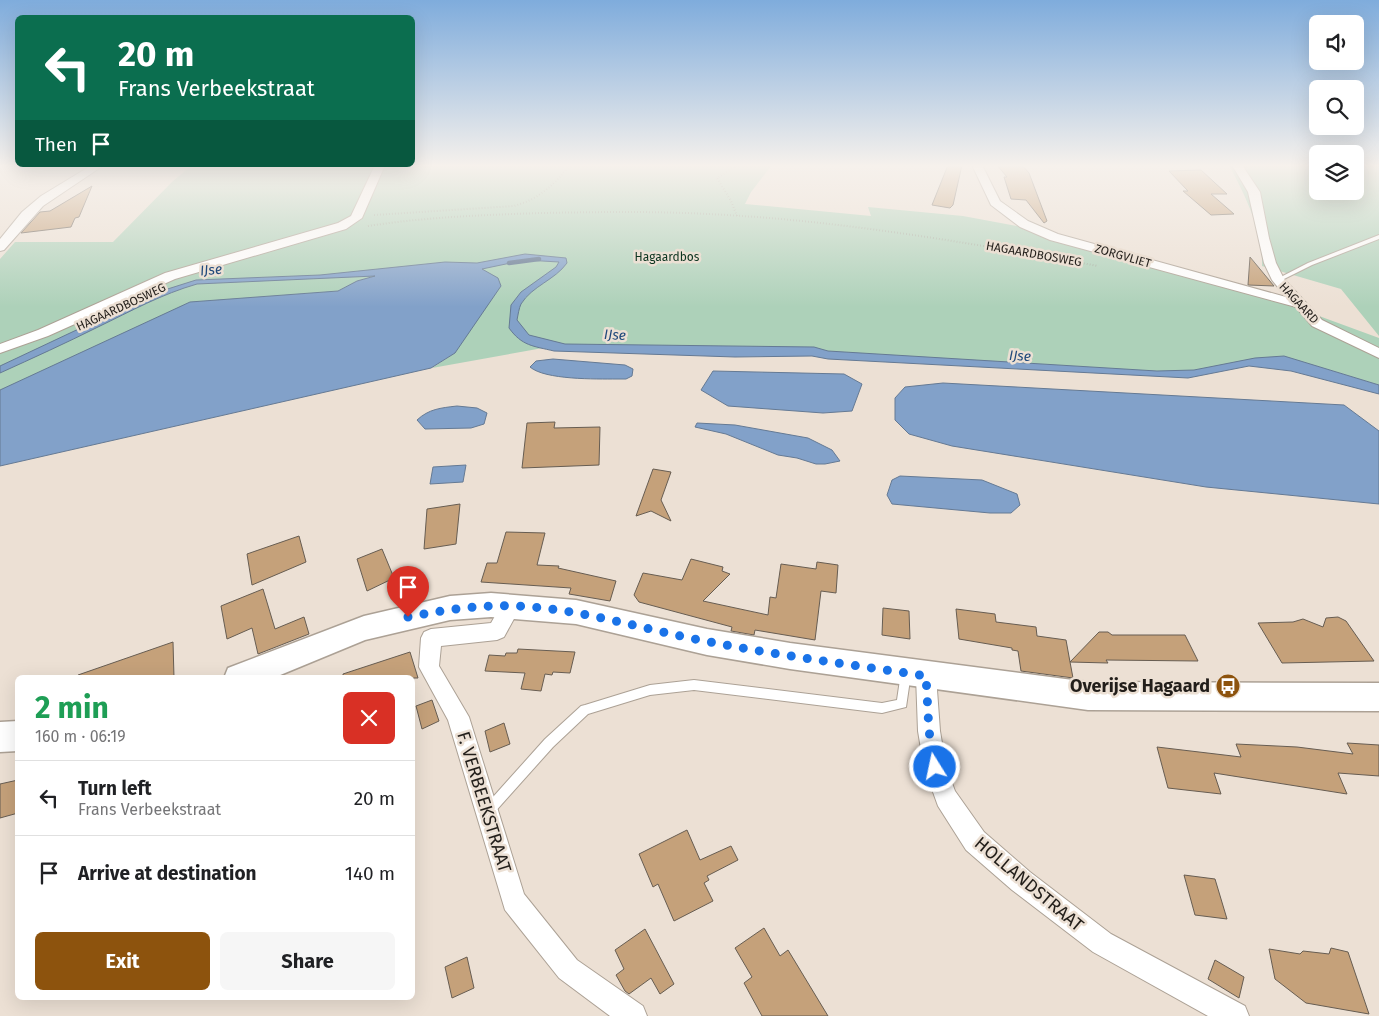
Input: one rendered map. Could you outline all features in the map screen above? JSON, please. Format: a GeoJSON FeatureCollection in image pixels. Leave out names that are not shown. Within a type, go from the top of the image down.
{"type":"FeatureCollection","features":[{"type":"Feature","properties":{"kind":"main road"},"geometry":{"type":"LineString","coordinates":[[246,675],[364,628],[450,608],[511,606],[576,612],[707,642],[790,656],[1088,696],[1379,696]]}},
{"type":"Feature","properties":{"kind":"main road"},"geometry":{"type":"LineString","coordinates":[[0,738],[15,736]]}},
{"type":"Feature","properties":{"kind":"street"},"geometry":{"type":"LineString","coordinates":[[0,247],[29,212]]}},
{"type":"Feature","properties":{"kind":"street"},"geometry":{"type":"LineString","coordinates":[[360,223],[364,212]]}},
{"type":"Feature","properties":{"kind":"street","name":"ZORGVLIET"},"geometry":{"type":"LineString","coordinates":[[1008,212],[1024,224],[1054,237],[1298,304]]}},
{"type":"Feature","properties":{"kind":"street","name":"HAGAARD"},"geometry":{"type":"LineString","coordinates":[[1258,212],[1263,238],[1278,280],[1298,304],[1324,328],[1379,354]]}},
{"type":"Feature","properties":{"kind":"street","name":"HAGAARDBOSWEG"},"geometry":{"type":"LineString","coordinates":[[0,349],[43,333],[170,276],[342,226],[360,223]]}},
{"type":"Feature","properties":{"kind":"street","name":"F. VERBEEKSTRAAT"},"geometry":{"type":"LineString","coordinates":[[511,606],[496,631],[431,638],[429,666],[458,717],[514,900],[568,968],[633,1016]]}},
{"type":"Feature","properties":{"kind":"street","name":"HOLLANDSTRAAT"},"geometry":{"type":"LineString","coordinates":[[916,674],[935,767],[946,798],[975,841],[1021,882],[1102,943],[1235,1016]]}},
{"type":"Feature","properties":{"kind":"lane"},"geometry":{"type":"LineString","coordinates":[[1278,280],[1310,264],[1379,237]]}},
{"type":"Feature","properties":{"kind":"lane"},"geometry":{"type":"LineString","coordinates":[[487,812],[549,743],[585,710],[650,690],[694,685],[882,708],[902,704],[916,674]]}},
{"type":"Feature","properties":{"kind":"path"},"geometry":{"type":"LineString","coordinates":[[360,223],[378,215],[417,212]]}},
{"type":"Feature","properties":{"kind":"path","name":"HAGAARDBOSWEG"},"geometry":{"type":"LineString","coordinates":[[360,223],[473,215],[573,212]]}},
{"type":"Feature","properties":{"kind":"path","name":"HAGAARDBOSWEG"},"geometry":{"type":"LineString","coordinates":[[659,212],[738,216],[792,221],[958,241],[1104,267]]}},
{"type":"Feature","properties":{"kind":"green space","name":"Hagaardbos"},"geometry":{"type":"Polygon","coordinates":[[[142,212],[833,212],[871,216],[870,212],[925,212],[963,216],[1028,228],[1235,285],[1379,338],[1379,385],[1323,368],[1294,366],[1242,365],[1177,375],[752,353],[554,346],[432,368],[455,353],[409,274],[378,275],[357,281],[338,291],[322,293],[0,390],[0,259],[15,242],[113,242],[142,212]]]}},
{"type":"Feature","properties":{"kind":"green space"},"geometry":{"type":"Polygon","coordinates":[[[1251,212],[1379,212],[1379,336],[1341,289],[1262,266],[1260,240],[1251,212]]]}},
{"type":"Feature","properties":{"kind":"water"},"geometry":{"type":"Polygon","coordinates":[[[525,254],[566,258],[567,263],[562,269],[531,292],[526,298],[520,306],[517,320],[529,335],[565,344],[814,347],[828,351],[1157,371],[1194,370],[1255,358],[1284,356],[1379,385],[1379,394],[1291,371],[1249,366],[1188,378],[828,359],[812,356],[735,357],[554,351],[523,342],[509,328],[511,305],[521,292],[556,267],[559,262],[525,260],[482,269],[498,278],[501,286],[455,353],[431,368],[0,466],[0,390],[190,302],[338,291],[357,281],[375,276],[197,284],[147,303],[0,373],[0,366],[155,293],[196,280],[320,275],[445,262],[477,263],[525,254]]]}},
{"type":"Feature","properties":{"kind":"water"},"geometry":{"type":"Polygon","coordinates":[[[553,359],[625,365],[633,369],[632,376],[626,379],[559,377],[530,367],[536,361],[553,359]]]}},
{"type":"Feature","properties":{"kind":"water"},"geometry":{"type":"Polygon","coordinates":[[[713,371],[844,374],[862,384],[852,411],[823,413],[728,406],[701,390],[713,371]]]}},
{"type":"Feature","properties":{"kind":"water"},"geometry":{"type":"Polygon","coordinates":[[[943,383],[1344,405],[1379,431],[1379,504],[1206,487],[952,446],[909,434],[895,420],[895,398],[905,387],[943,383]]]}},
{"type":"Feature","properties":{"kind":"water"},"geometry":{"type":"Polygon","coordinates":[[[445,407],[477,408],[487,413],[484,424],[471,428],[425,429],[417,420],[426,413],[445,407]]]}},
{"type":"Feature","properties":{"kind":"water"},"geometry":{"type":"Polygon","coordinates":[[[697,423],[735,425],[808,438],[832,450],[840,461],[816,464],[778,455],[726,434],[695,427],[697,423]]]}},
{"type":"Feature","properties":{"kind":"water"},"geometry":{"type":"Polygon","coordinates":[[[466,465],[463,482],[430,484],[433,467],[466,465]]]}},
{"type":"Feature","properties":{"kind":"water"},"geometry":{"type":"Polygon","coordinates":[[[900,476],[982,480],[1017,494],[1020,505],[1011,513],[990,513],[892,504],[887,495],[892,480],[900,476]]]}},
{"type":"Feature","properties":{"kind":"building"},"geometry":{"type":"Polygon","coordinates":[[[40,212],[81,212],[79,217],[75,218],[71,227],[21,233],[40,212]]]}},
{"type":"Feature","properties":{"kind":"building"},"geometry":{"type":"Polygon","coordinates":[[[1036,212],[1044,212],[1047,221],[1044,223],[1036,212]]]}},
{"type":"Feature","properties":{"kind":"building"},"geometry":{"type":"Polygon","coordinates":[[[1208,212],[1234,214],[1211,215],[1208,212]]]}},
{"type":"Feature","properties":{"kind":"building"},"geometry":{"type":"Polygon","coordinates":[[[1250,257],[1274,286],[1248,285],[1250,257]]]}},
{"type":"Feature","properties":{"kind":"building"},"geometry":{"type":"Polygon","coordinates":[[[555,422],[554,428],[600,427],[599,465],[522,468],[527,423],[555,422]]]}},
{"type":"Feature","properties":{"kind":"building"},"geometry":{"type":"Polygon","coordinates":[[[653,469],[671,472],[661,500],[671,521],[651,511],[636,516],[653,469]]]}},
{"type":"Feature","properties":{"kind":"building"},"geometry":{"type":"Polygon","coordinates":[[[460,504],[456,544],[424,549],[427,509],[460,504]]]}},
{"type":"Feature","properties":{"kind":"building"},"geometry":{"type":"Polygon","coordinates":[[[506,532],[545,533],[537,565],[559,566],[558,568],[616,581],[610,601],[569,594],[571,588],[481,582],[487,563],[497,563],[506,532]]]}},
{"type":"Feature","properties":{"kind":"building"},"geometry":{"type":"Polygon","coordinates":[[[299,536],[306,562],[252,585],[247,554],[299,536]]]}},
{"type":"Feature","properties":{"kind":"building"},"geometry":{"type":"Polygon","coordinates":[[[382,549],[394,578],[367,591],[357,559],[382,549]]]}},
{"type":"Feature","properties":{"kind":"building"},"geometry":{"type":"Polygon","coordinates":[[[691,559],[723,567],[722,571],[730,574],[703,601],[768,615],[770,597],[776,598],[781,564],[816,569],[817,562],[838,565],[836,593],[821,591],[815,640],[755,630],[754,635],[731,631],[732,627],[639,602],[634,595],[643,573],[682,580],[691,559]]]}},
{"type":"Feature","properties":{"kind":"building"},"geometry":{"type":"Polygon","coordinates":[[[263,589],[275,629],[304,617],[309,634],[258,654],[252,628],[227,639],[221,606],[263,589]]]}},
{"type":"Feature","properties":{"kind":"building"},"geometry":{"type":"Polygon","coordinates":[[[883,608],[909,611],[910,639],[882,635],[883,608]]]}},
{"type":"Feature","properties":{"kind":"building"},"geometry":{"type":"Polygon","coordinates":[[[956,609],[995,614],[996,622],[1036,627],[1037,636],[1066,640],[1073,678],[1021,671],[1018,651],[1012,650],[1012,648],[959,639],[956,609]]]}},
{"type":"Feature","properties":{"kind":"building"},"geometry":{"type":"Polygon","coordinates":[[[1338,617],[1346,621],[1374,661],[1282,663],[1258,623],[1293,622],[1303,619],[1323,627],[1326,618],[1338,617]]]}},
{"type":"Feature","properties":{"kind":"building"},"geometry":{"type":"Polygon","coordinates":[[[1099,632],[1108,632],[1112,635],[1185,635],[1198,661],[1106,660],[1108,663],[1070,662],[1099,632]]]}},
{"type":"Feature","properties":{"kind":"building"},"geometry":{"type":"Polygon","coordinates":[[[173,642],[174,675],[78,675],[173,642]]]}},
{"type":"Feature","properties":{"kind":"building"},"geometry":{"type":"Polygon","coordinates":[[[518,649],[575,652],[570,673],[553,672],[552,675],[545,674],[541,691],[521,689],[525,673],[485,671],[489,655],[505,656],[506,653],[517,653],[518,649]]]}},
{"type":"Feature","properties":{"kind":"building"},"geometry":{"type":"Polygon","coordinates":[[[410,652],[418,678],[415,678],[415,675],[343,674],[410,652]]]}},
{"type":"Feature","properties":{"kind":"building"},"geometry":{"type":"Polygon","coordinates":[[[432,700],[439,721],[422,729],[416,706],[432,700]]]}},
{"type":"Feature","properties":{"kind":"building"},"geometry":{"type":"Polygon","coordinates":[[[504,723],[510,744],[490,752],[485,731],[504,723]]]}},
{"type":"Feature","properties":{"kind":"building"},"geometry":{"type":"Polygon","coordinates":[[[1347,743],[1379,745],[1379,776],[1338,773],[1347,794],[1214,773],[1221,794],[1168,788],[1157,747],[1241,757],[1236,744],[1297,747],[1353,754],[1347,743]]]}},
{"type":"Feature","properties":{"kind":"building"},"geometry":{"type":"Polygon","coordinates":[[[15,781],[15,814],[0,818],[0,784],[15,781]]]}},
{"type":"Feature","properties":{"kind":"building"},"geometry":{"type":"Polygon","coordinates":[[[687,830],[700,860],[731,846],[738,860],[707,876],[709,880],[704,883],[713,901],[674,921],[658,884],[653,887],[639,854],[687,830]]]}},
{"type":"Feature","properties":{"kind":"building"},"geometry":{"type":"Polygon","coordinates":[[[1184,875],[1215,879],[1227,919],[1195,915],[1184,875]]]}},
{"type":"Feature","properties":{"kind":"building"},"geometry":{"type":"Polygon","coordinates":[[[764,928],[780,956],[788,950],[828,1016],[762,1016],[744,983],[752,977],[735,948],[764,928]]]}},
{"type":"Feature","properties":{"kind":"building"},"geometry":{"type":"Polygon","coordinates":[[[645,929],[674,984],[660,994],[651,978],[629,994],[625,991],[616,975],[624,969],[615,950],[645,929]]]}},
{"type":"Feature","properties":{"kind":"building"},"geometry":{"type":"Polygon","coordinates":[[[1331,948],[1348,952],[1369,1014],[1306,1003],[1275,979],[1269,949],[1300,954],[1303,951],[1329,954],[1331,948]]]}},
{"type":"Feature","properties":{"kind":"building"},"geometry":{"type":"Polygon","coordinates":[[[467,957],[474,988],[452,998],[445,967],[467,957]]]}},
{"type":"Feature","properties":{"kind":"building"},"geometry":{"type":"Polygon","coordinates":[[[1215,960],[1244,977],[1239,998],[1208,979],[1215,960]]]}},
{"type":"Feature","properties":{"kind":"waterway","name":"IJse"},"geometry":{"type":"LineString","coordinates":[[509,263],[539,259]]}},
{"type":"Feature","properties":{"kind":"place","name":"Overijse Hagaard"},"geometry":{"type":"Point","coordinates":[1228,686]}},
{"type":"Feature","properties":{"kind":"route"},"geometry":{"type":"LineString","coordinates":[[408,617],[450,608],[491,605],[576,612],[707,642],[926,676],[929,731],[935,767]]}}]}
